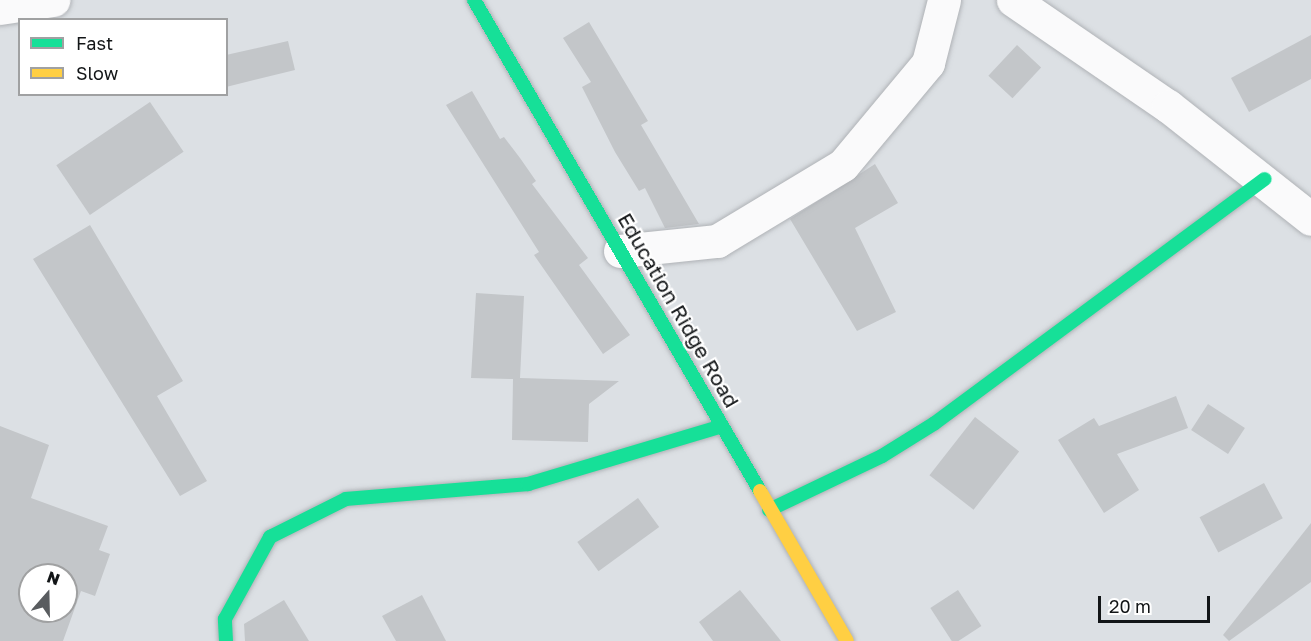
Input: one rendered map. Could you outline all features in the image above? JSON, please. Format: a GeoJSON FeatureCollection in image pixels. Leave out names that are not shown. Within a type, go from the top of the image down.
{"type":"FeatureCollection","features":[{"type":"Feature","properties":{"kind":"street"},"geometry":{"type":"LineString","coordinates":[[0,8],[53,0]]}},
{"type":"Feature","properties":{"kind":"street","name":"Education Ridge Road"},"geometry":{"type":"LineString","coordinates":[[474,0],[847,641]]}},
{"type":"Feature","properties":{"kind":"street"},"geometry":{"type":"LineString","coordinates":[[620,251],[717,241],[843,165],[928,63],[944,0]]}},
{"type":"Feature","properties":{"kind":"street"},"geometry":{"type":"LineString","coordinates":[[1013,0],[1265,179],[1311,219]]}},
{"type":"Feature","properties":{"kind":"street"},"geometry":{"type":"LineString","coordinates":[[769,510],[882,456],[935,423],[1265,179]]}},
{"type":"Feature","properties":{"kind":"street"},"geometry":{"type":"LineString","coordinates":[[226,641],[225,619],[270,537],[346,499],[528,484],[722,426]]}},
{"type":"Feature","properties":{"kind":"building"},"geometry":{"type":"Polygon","coordinates":[[[589,22],[648,121],[641,125],[699,224],[665,228],[645,188],[639,191],[615,152],[582,87],[591,82],[563,38],[589,22]]]}},
{"type":"Feature","properties":{"kind":"building"},"geometry":{"type":"Polygon","coordinates":[[[1311,35],[1311,79],[1249,112],[1231,78],[1311,35]]]}},
{"type":"Feature","properties":{"kind":"building"},"geometry":{"type":"Polygon","coordinates":[[[288,41],[295,70],[228,87],[228,55],[288,41]]]}},
{"type":"Feature","properties":{"kind":"building"},"geometry":{"type":"Polygon","coordinates":[[[1017,45],[1041,68],[1012,98],[988,76],[1017,45]]]}},
{"type":"Feature","properties":{"kind":"building"},"geometry":{"type":"Polygon","coordinates":[[[472,91],[500,139],[504,137],[520,158],[536,181],[532,184],[588,258],[579,265],[630,335],[603,354],[534,255],[539,252],[446,105],[472,91]]]}},
{"type":"Feature","properties":{"kind":"building"},"geometry":{"type":"Polygon","coordinates":[[[150,102],[184,152],[90,215],[56,165],[150,102]]]}},
{"type":"Feature","properties":{"kind":"building"},"geometry":{"type":"Polygon","coordinates":[[[875,164],[898,203],[855,228],[896,312],[857,331],[790,219],[875,164]]]}},
{"type":"Feature","properties":{"kind":"building"},"geometry":{"type":"Polygon","coordinates":[[[90,225],[183,381],[157,396],[207,481],[180,496],[33,259],[90,225]]]}},
{"type":"Feature","properties":{"kind":"building"},"geometry":{"type":"Polygon","coordinates":[[[476,293],[524,296],[520,378],[619,381],[589,404],[588,442],[512,440],[513,379],[471,378],[476,293]]]}},
{"type":"Feature","properties":{"kind":"building"},"geometry":{"type":"Polygon","coordinates":[[[1176,396],[1188,428],[1117,454],[1139,490],[1104,513],[1058,440],[1094,418],[1099,426],[1176,396]]]}},
{"type":"Feature","properties":{"kind":"building"},"geometry":{"type":"Polygon","coordinates":[[[1208,404],[1245,428],[1228,454],[1191,430],[1208,404]]]}},
{"type":"Feature","properties":{"kind":"building"},"geometry":{"type":"Polygon","coordinates":[[[975,417],[1019,451],[974,510],[929,475],[975,417]]]}},
{"type":"Feature","properties":{"kind":"building"},"geometry":{"type":"Polygon","coordinates":[[[0,426],[49,445],[31,498],[108,526],[99,550],[110,554],[95,596],[81,591],[78,599],[78,563],[18,563],[18,623],[69,623],[63,641],[0,641],[0,426]]]}},
{"type":"Feature","properties":{"kind":"building"},"geometry":{"type":"Polygon","coordinates":[[[1264,483],[1283,518],[1218,553],[1200,517],[1264,483]]]}},
{"type":"Feature","properties":{"kind":"building"},"geometry":{"type":"Polygon","coordinates":[[[638,498],[659,527],[598,571],[577,542],[638,498]]]}},
{"type":"Feature","properties":{"kind":"building"},"geometry":{"type":"Polygon","coordinates":[[[1311,523],[1311,582],[1229,641],[1223,635],[1311,523]]]}},
{"type":"Feature","properties":{"kind":"building"},"geometry":{"type":"Polygon","coordinates":[[[740,590],[781,641],[713,641],[699,622],[740,590]]]}},
{"type":"Feature","properties":{"kind":"building"},"geometry":{"type":"Polygon","coordinates":[[[958,590],[981,626],[958,641],[952,641],[930,608],[958,590]]]}},
{"type":"Feature","properties":{"kind":"building"},"geometry":{"type":"Polygon","coordinates":[[[422,595],[446,641],[396,641],[382,616],[422,595]]]}},
{"type":"Feature","properties":{"kind":"building"},"geometry":{"type":"Polygon","coordinates":[[[284,600],[309,641],[245,641],[244,624],[284,600]]]}},
{"type":"Feature","properties":{"kind":"traffic: fast"},"geometry":{"type":"LineString","coordinates":[[474,0],[760,491]]}},
{"type":"Feature","properties":{"kind":"traffic: fast"},"geometry":{"type":"LineString","coordinates":[[769,510],[882,456],[935,423],[1265,179]]}},
{"type":"Feature","properties":{"kind":"traffic: fast"},"geometry":{"type":"LineString","coordinates":[[226,641],[225,619],[270,537],[346,499],[528,484],[722,426]]}},
{"type":"Feature","properties":{"kind":"traffic: slow"},"geometry":{"type":"LineString","coordinates":[[760,491],[847,641]]}}]}
